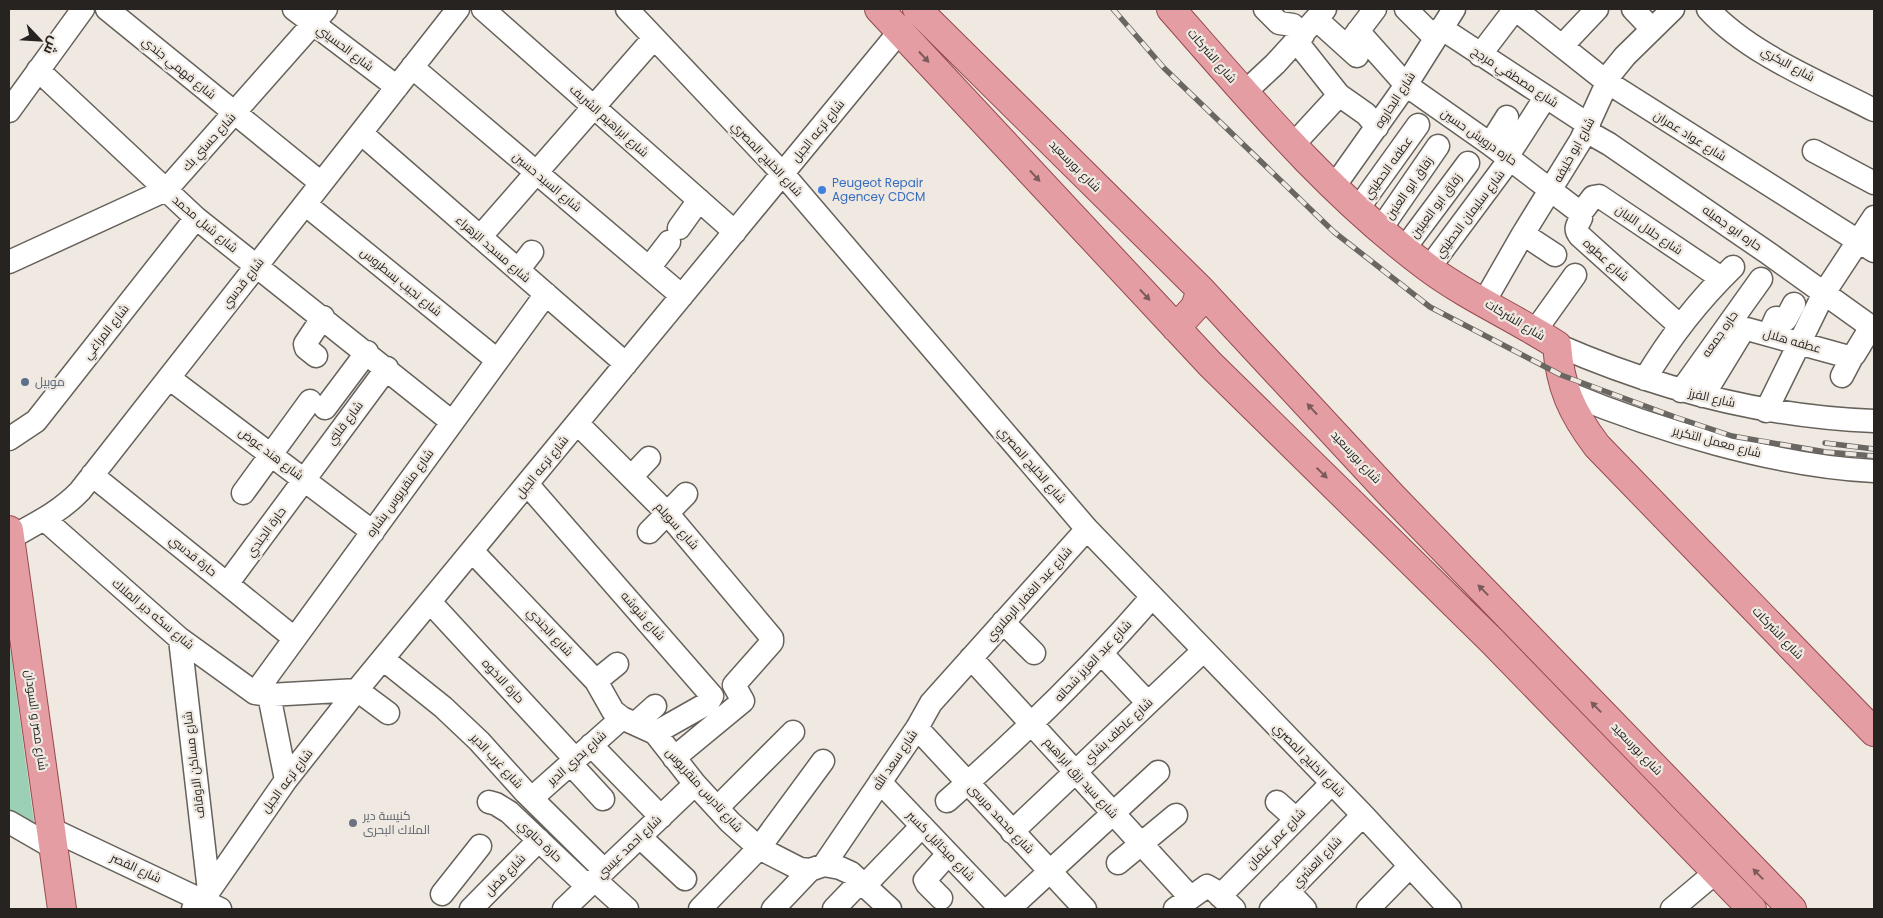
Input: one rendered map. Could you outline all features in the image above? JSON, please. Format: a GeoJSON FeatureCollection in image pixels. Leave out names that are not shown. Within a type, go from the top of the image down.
{"type":"FeatureCollection","features":[{"type":"Feature","properties":{"kind":"main road"},"geometry":{"type":"LineString","coordinates":[[879,9],[1210,364],[1492,641],[1752,909]]}},
{"type":"Feature","properties":{"kind":"main road","name":"شارع الشركات"},"geometry":{"type":"LineString","coordinates":[[1171,9],[1292,146],[1357,210],[1429,268],[1546,338],[1559,366],[1565,392],[1578,420],[1597,446],[1874,732]]}},
{"type":"Feature","properties":{"kind":"main road","name":"شارع بورسعيد"},"geometry":{"type":"LineString","coordinates":[[922,11],[1239,329],[1392,496],[1792,909]]}},
{"type":"Feature","properties":{"kind":"main road"},"geometry":{"type":"LineString","coordinates":[[1176,328],[1195,307],[1201,290]]}},
{"type":"Feature","properties":{"kind":"main road"},"geometry":{"type":"LineString","coordinates":[[1210,364],[1208,348],[1216,335],[1230,328],[1239,329]]}},
{"type":"Feature","properties":{"kind":"main road"},"geometry":{"type":"LineString","coordinates":[[1368,518],[1392,496]]}},
{"type":"Feature","properties":{"kind":"main road","name":"شارع مصر و السودان"},"geometry":{"type":"LineString","coordinates":[[9,534],[62,909]]}},
{"type":"Feature","properties":{"kind":"street"},"geometry":{"type":"LineString","coordinates":[[9,111],[83,9]]}},
{"type":"Feature","properties":{"kind":"street","name":"شارع فهمي جندي"},"geometry":{"type":"LineString","coordinates":[[107,9],[321,183]]}},
{"type":"Feature","properties":{"kind":"street","name":"شارع الحسيني"},"geometry":{"type":"LineString","coordinates":[[294,9],[320,16],[397,87]]}},
{"type":"Feature","properties":{"kind":"street","name":"شارع ابراهيم الشريف"},"geometry":{"type":"LineString","coordinates":[[483,9],[735,232]]}},
{"type":"Feature","properties":{"kind":"street","name":"شارع الخليج المصري"},"geometry":{"type":"LineString","coordinates":[[627,9],[783,174],[1087,529],[1363,815],[1449,909]]}},
{"type":"Feature","properties":{"kind":"street"},"geometry":{"type":"LineString","coordinates":[[1253,9],[1258,11],[1264,9],[1277,21],[1293,25],[1310,26]]}},
{"type":"Feature","properties":{"kind":"street"},"geometry":{"type":"LineString","coordinates":[[1354,44],[1375,9]]}},
{"type":"Feature","properties":{"kind":"street","name":"شارع مصطفي مرجح"},"geometry":{"type":"LineString","coordinates":[[1406,9],[1438,33],[1480,55],[1588,128]]}},
{"type":"Feature","properties":{"kind":"street","name":"شارع البحاروه"},"geometry":{"type":"LineString","coordinates":[[1333,188],[1406,86],[1454,9]]}},
{"type":"Feature","properties":{"kind":"street"},"geometry":{"type":"LineString","coordinates":[[1480,55],[1515,9]]}},
{"type":"Feature","properties":{"kind":"street","name":"شارع عواد عمران"},"geometry":{"type":"LineString","coordinates":[[1515,9],[1607,82],[1866,246]]}},
{"type":"Feature","properties":{"kind":"street"},"geometry":{"type":"LineString","coordinates":[[1562,46],[1598,9]]}},
{"type":"Feature","properties":{"kind":"street"},"geometry":{"type":"LineString","coordinates":[[1633,9],[1652,29]]}},
{"type":"Feature","properties":{"kind":"street","name":"شارع ابو خليفه"},"geometry":{"type":"LineString","coordinates":[[1484,302],[1588,128],[1607,82],[1619,64],[1673,9]]}},
{"type":"Feature","properties":{"kind":"street","name":"شارع البكري"},"geometry":{"type":"LineString","coordinates":[[1708,9],[1729,28],[1774,58],[1874,110]]}},
{"type":"Feature","properties":{"kind":"street","name":"شارع قدسي"},"geometry":{"type":"LineString","coordinates":[[9,534],[44,519],[68,504],[397,87],[454,10]]}},
{"type":"Feature","properties":{"kind":"street","name":"شارع حسني بك"},"geometry":{"type":"LineString","coordinates":[[9,262],[166,190],[320,16]]}},
{"type":"Feature","properties":{"kind":"street"},"geometry":{"type":"LineString","coordinates":[[1245,92],[1310,26]]}},
{"type":"Feature","properties":{"kind":"street"},"geometry":{"type":"LineString","coordinates":[[1310,26],[1339,95],[1366,114],[1378,127]]}},
{"type":"Feature","properties":{"kind":"street","name":"حاره درويش حسين"},"geometry":{"type":"LineString","coordinates":[[1310,26],[1354,44],[1406,86],[1552,189]]}},
{"type":"Feature","properties":{"kind":"street","name":"شارع ترعه الجبل"},"geometry":{"type":"LineString","coordinates":[[206,902],[286,780],[357,690],[900,31]]}},
{"type":"Feature","properties":{"kind":"street"},"geometry":{"type":"LineString","coordinates":[[480,237],[654,38]]}},
{"type":"Feature","properties":{"kind":"street","name":"شارع السيد حسين"},"geometry":{"type":"LineString","coordinates":[[412,67],[682,296]]}},
{"type":"Feature","properties":{"kind":"street","name":"شارع شبل محمد"},"geometry":{"type":"LineString","coordinates":[[38,70],[196,218],[367,352],[452,422]]}},
{"type":"Feature","properties":{"kind":"street"},"geometry":{"type":"LineString","coordinates":[[1292,146],[1339,95]]}},
{"type":"Feature","properties":{"kind":"street"},"geometry":{"type":"LineString","coordinates":[[1502,153],[1545,98]]}},
{"type":"Feature","properties":{"kind":"street"},"geometry":{"type":"LineString","coordinates":[[1502,153],[1507,117]]}},
{"type":"Feature","properties":{"kind":"street","name":"عطفه الحطيني"},"geometry":{"type":"LineString","coordinates":[[1357,210],[1418,125]]}},
{"type":"Feature","properties":{"kind":"street","name":"حاره ابو جميله"},"geometry":{"type":"LineString","coordinates":[[1588,128],[1873,328]]}},
{"type":"Feature","properties":{"kind":"street","name":"شارع مسجد الزهراء"},"geometry":{"type":"LineString","coordinates":[[361,133],[626,364]]}},
{"type":"Feature","properties":{"kind":"street","name":"زقاق ابو العنين"},"geometry":{"type":"LineString","coordinates":[[1380,230],[1438,146]]}},
{"type":"Feature","properties":{"kind":"street"},"geometry":{"type":"LineString","coordinates":[[1814,151],[1874,183]]}},
{"type":"Feature","properties":{"kind":"street","name":"شارع سليمان الحطيني"},"geometry":{"type":"LineString","coordinates":[[1429,268],[1502,153]]}},
{"type":"Feature","properties":{"kind":"street","name":"زقاق ابو العينين"},"geometry":{"type":"LineString","coordinates":[[1404,249],[1468,163]]}},
{"type":"Feature","properties":{"kind":"street"},"geometry":{"type":"LineString","coordinates":[[1552,189],[1565,203],[1578,211]]}},
{"type":"Feature","properties":{"kind":"street","name":"شارع جلال اللبان"},"geometry":{"type":"LineString","coordinates":[[1578,211],[1584,208],[1594,197],[1599,196],[1727,273],[1680,326]]}},
{"type":"Feature","properties":{"kind":"street"},"geometry":{"type":"LineString","coordinates":[[649,268],[699,200]]}},
{"type":"Feature","properties":{"kind":"street","name":"شارع نجيب بسطروس"},"geometry":{"type":"LineString","coordinates":[[305,204],[497,360]]}},
{"type":"Feature","properties":{"kind":"street","name":"شارع عطوه"},"geometry":{"type":"LineString","coordinates":[[1578,211],[1581,218],[1576,226],[1576,232],[1680,326]]}},
{"type":"Feature","properties":{"kind":"street"},"geometry":{"type":"LineString","coordinates":[[1766,411],[1824,293],[1866,246],[1874,217]]}},
{"type":"Feature","properties":{"kind":"street","name":"شارع المراغي"},"geometry":{"type":"LineString","coordinates":[[9,439],[36,421],[196,218]]}},
{"type":"Feature","properties":{"kind":"street"},"geometry":{"type":"LineString","coordinates":[[1523,234],[1555,255]]}},
{"type":"Feature","properties":{"kind":"street"},"geometry":{"type":"LineString","coordinates":[[518,270],[532,252]]}},
{"type":"Feature","properties":{"kind":"street"},"geometry":{"type":"LineString","coordinates":[[1546,338],[1575,275]]}},
{"type":"Feature","properties":{"kind":"street","name":"حاره جمعه"},"geometry":{"type":"LineString","coordinates":[[1681,391],[1761,279]]}},
{"type":"Feature","properties":{"kind":"street","name":"شارع منقريوس بشاره"},"geometry":{"type":"LineString","coordinates":[[262,694],[294,638],[546,294]]}},
{"type":"Feature","properties":{"kind":"street"},"geometry":{"type":"LineString","coordinates":[[1768,334],[1776,318],[1786,320],[1794,304]]}},
{"type":"Feature","properties":{"kind":"street"},"geometry":{"type":"LineString","coordinates":[[316,356],[306,348],[305,344],[323,318]]}},
{"type":"Feature","properties":{"kind":"street"},"geometry":{"type":"LineString","coordinates":[[1645,379],[1680,326]]}},
{"type":"Feature","properties":{"kind":"street","name":"عطفه هلال"},"geometry":{"type":"LineString","coordinates":[[1703,396],[1742,332],[1750,329],[1799,343],[1847,367],[1873,328]]}},
{"type":"Feature","properties":{"kind":"street","name":"شارع الفرز"},"geometry":{"type":"LineString","coordinates":[[1546,338],[1645,379],[1681,391],[1766,411],[1832,420],[1874,422]]}},
{"type":"Feature","properties":{"kind":"street"},"geometry":{"type":"LineString","coordinates":[[243,493],[271,454],[367,352]]}},
{"type":"Feature","properties":{"kind":"street","name":"شارع قلتي"},"geometry":{"type":"LineString","coordinates":[[303,479],[387,368]]}},
{"type":"Feature","properties":{"kind":"street","name":"شارع هند عوض"},"geometry":{"type":"LineString","coordinates":[[169,378],[372,532]]}},
{"type":"Feature","properties":{"kind":"street","name":"شارع معمل التكرير"},"geometry":{"type":"LineString","coordinates":[[1565,392],[1645,422],[1765,455],[1818,465],[1874,471]]}},
{"type":"Feature","properties":{"kind":"street","name":"شارع سويلم"},"geometry":{"type":"LineString","coordinates":[[577,423],[667,513],[771,634],[772,642],[734,685]]}},
{"type":"Feature","properties":{"kind":"street"},"geometry":{"type":"LineString","coordinates":[[631,477],[649,458]]}},
{"type":"Feature","properties":{"kind":"street","name":"حارة قدسي"},"geometry":{"type":"LineString","coordinates":[[92,475],[294,638]]}},
{"type":"Feature","properties":{"kind":"street","name":"حارة الجندي"},"geometry":{"type":"LineString","coordinates":[[227,584],[267,533],[303,479]]}},
{"type":"Feature","properties":{"kind":"street","name":"شارع شوشه"},"geometry":{"type":"LineString","coordinates":[[528,484],[712,696]]}},
{"type":"Feature","properties":{"kind":"street"},"geometry":{"type":"LineString","coordinates":[[649,532],[686,494]]}},
{"type":"Feature","properties":{"kind":"street","name":"شارع سكه دير الملاك"},"geometry":{"type":"LineString","coordinates":[[44,519],[180,639],[262,694]]}},
{"type":"Feature","properties":{"kind":"street","name":"شارع عبد الغفار الرملاوي"},"geometry":{"type":"LineString","coordinates":[[971,658],[1087,529]]}},
{"type":"Feature","properties":{"kind":"street","name":"شارع الجندي"},"geometry":{"type":"LineString","coordinates":[[472,551],[608,705],[637,725]]}},
{"type":"Feature","properties":{"kind":"street","name":"شارع عبد العزيز شحاته"},"geometry":{"type":"LineString","coordinates":[[947,801],[1032,724],[1102,654],[1152,597]]}},
{"type":"Feature","properties":{"kind":"street","name":"حارة الاخوه"},"geometry":{"type":"LineString","coordinates":[[430,602],[579,756]]}},
{"type":"Feature","properties":{"kind":"street"},"geometry":{"type":"LineString","coordinates":[[1003,622],[1034,653]]}},
{"type":"Feature","properties":{"kind":"street","name":"شارع مساكن الاوقاف"},"geometry":{"type":"LineString","coordinates":[[180,639],[206,902]]}},
{"type":"Feature","properties":{"kind":"street","name":"شارع عاطف بشاي"},"geometry":{"type":"LineString","coordinates":[[1012,832],[1203,651]]}},
{"type":"Feature","properties":{"kind":"street"},"geometry":{"type":"LineString","coordinates":[[1102,654],[1148,703]]}},
{"type":"Feature","properties":{"kind":"street","name":"شارع سيد رزق ابراهيم"},"geometry":{"type":"LineString","coordinates":[[971,658],[1141,844],[1182,903]]}},
{"type":"Feature","properties":{"kind":"street","name":"شارع سعد الله"},"geometry":{"type":"LineString","coordinates":[[773,909],[817,868],[880,782],[917,728],[931,703],[971,658]]}},
{"type":"Feature","properties":{"kind":"street","name":"شارع غرب الدير"},"geometry":{"type":"LineString","coordinates":[[383,659],[443,707],[479,741],[529,796],[596,879]]}},
{"type":"Feature","properties":{"kind":"street"},"geometry":{"type":"LineString","coordinates":[[587,682],[617,664]]}},
{"type":"Feature","properties":{"kind":"street"},"geometry":{"type":"LineString","coordinates":[[637,725],[708,703],[712,696],[728,683],[734,685],[744,701],[674,758]]}},
{"type":"Feature","properties":{"kind":"street"},"geometry":{"type":"LineString","coordinates":[[286,780],[262,694],[357,690],[388,712]]}},
{"type":"Feature","properties":{"kind":"street"},"geometry":{"type":"LineString","coordinates":[[637,725],[655,706]]}},
{"type":"Feature","properties":{"kind":"street","name":"شارع بحري الدير"},"geometry":{"type":"LineString","coordinates":[[499,807],[529,796],[579,756],[637,725]]}},
{"type":"Feature","properties":{"kind":"street","name":"شارع تادرس منقريوس"},"geometry":{"type":"LineString","coordinates":[[637,725],[674,758],[717,808],[759,848],[800,869],[840,868],[863,883],[890,909]]}},
{"type":"Feature","properties":{"kind":"street","name":"شارع محمد مرسى"},"geometry":{"type":"LineString","coordinates":[[917,728],[1085,909]]}},
{"type":"Feature","properties":{"kind":"street"},"geometry":{"type":"LineString","coordinates":[[717,808],[793,732]]}},
{"type":"Feature","properties":{"kind":"street"},"geometry":{"type":"LineString","coordinates":[[579,756],[603,799]]}},
{"type":"Feature","properties":{"kind":"street"},"geometry":{"type":"LineString","coordinates":[[579,756],[661,816]]}},
{"type":"Feature","properties":{"kind":"street"},"geometry":{"type":"LineString","coordinates":[[700,909],[759,848],[823,761]]}},
{"type":"Feature","properties":{"kind":"street"},"geometry":{"type":"LineString","coordinates":[[1009,909],[1158,772]]}},
{"type":"Feature","properties":{"kind":"street","name":"شارع ميخائيل كسبر"},"geometry":{"type":"LineString","coordinates":[[880,782],[1001,909]]}},
{"type":"Feature","properties":{"kind":"street","name":"شارع عمر عثمان"},"geometry":{"type":"LineString","coordinates":[[1223,898],[1332,783]]}},
{"type":"Feature","properties":{"kind":"street","name":"شارع احمد عيسي"},"geometry":{"type":"LineString","coordinates":[[564,909],[695,784]]}},
{"type":"Feature","properties":{"kind":"street"},"geometry":{"type":"LineString","coordinates":[[1278,802],[1296,819]]}},
{"type":"Feature","properties":{"kind":"street","name":"حارة حناوي"},"geometry":{"type":"LineString","coordinates":[[499,807],[539,840],[596,879]]}},
{"type":"Feature","properties":{"kind":"street"},"geometry":{"type":"LineString","coordinates":[[1118,863],[1176,815]]}},
{"type":"Feature","properties":{"kind":"street","name":"شارع العشري"},"geometry":{"type":"LineString","coordinates":[[1271,909],[1363,815]]}},
{"type":"Feature","properties":{"kind":"street","name":"شارع القصر"},"geometry":{"type":"LineString","coordinates":[[9,822],[206,902]]}},
{"type":"Feature","properties":{"kind":"street"},"geometry":{"type":"LineString","coordinates":[[834,909],[922,826]]}},
{"type":"Feature","properties":{"kind":"street"},"geometry":{"type":"LineString","coordinates":[[640,837],[685,879]]}},
{"type":"Feature","properties":{"kind":"street","name":"شارع فضل"},"geometry":{"type":"LineString","coordinates":[[474,907],[539,840]]}},
{"type":"Feature","properties":{"kind":"street"},"geometry":{"type":"LineString","coordinates":[[474,907],[447,888],[480,846]]}},
{"type":"Feature","properties":{"kind":"street"},"geometry":{"type":"LineString","coordinates":[[941,898],[927,884],[926,880],[948,854]]}},
{"type":"Feature","properties":{"kind":"street"},"geometry":{"type":"LineString","coordinates":[[1368,909],[1410,866]]}},
{"type":"Feature","properties":{"kind":"street"},"geometry":{"type":"LineString","coordinates":[[1672,909],[1716,872]]}},
{"type":"Feature","properties":{"kind":"street"},"geometry":{"type":"LineString","coordinates":[[596,879],[628,909]]}},
{"type":"Feature","properties":{"kind":"street"},"geometry":{"type":"LineString","coordinates":[[1182,903],[1207,886],[1223,898]]}},
{"type":"Feature","properties":{"kind":"street"},"geometry":{"type":"LineString","coordinates":[[1288,891],[1305,909]]}},
{"type":"Feature","properties":{"kind":"green space"},"geometry":{"type":"Polygon","coordinates":[[[9,640],[35,829],[9,815],[9,640]]]}},
{"type":"Feature","properties":{"kind":"railway"},"geometry":{"type":"LineString","coordinates":[[1113,9],[1164,68],[1334,232],[1430,307],[1561,375],[1675,417],[1732,436],[1826,452],[1874,456]]}},
{"type":"Feature","properties":{"kind":"railway"},"geometry":{"type":"LineString","coordinates":[[1825,443],[1874,449]]}},
{"type":"Feature","properties":{"kind":"place","name":"Peugeot Repair Agencey CDCM"},"geometry":{"type":"Point","coordinates":[822,190]}},
{"type":"Feature","properties":{"kind":"place","name":"موبيل"},"geometry":{"type":"Point","coordinates":[25,382]}},
{"type":"Feature","properties":{"kind":"place","name":"كنيسة دير الملاك البحرى"},"geometry":{"type":"Point","coordinates":[353,823]}}]}
